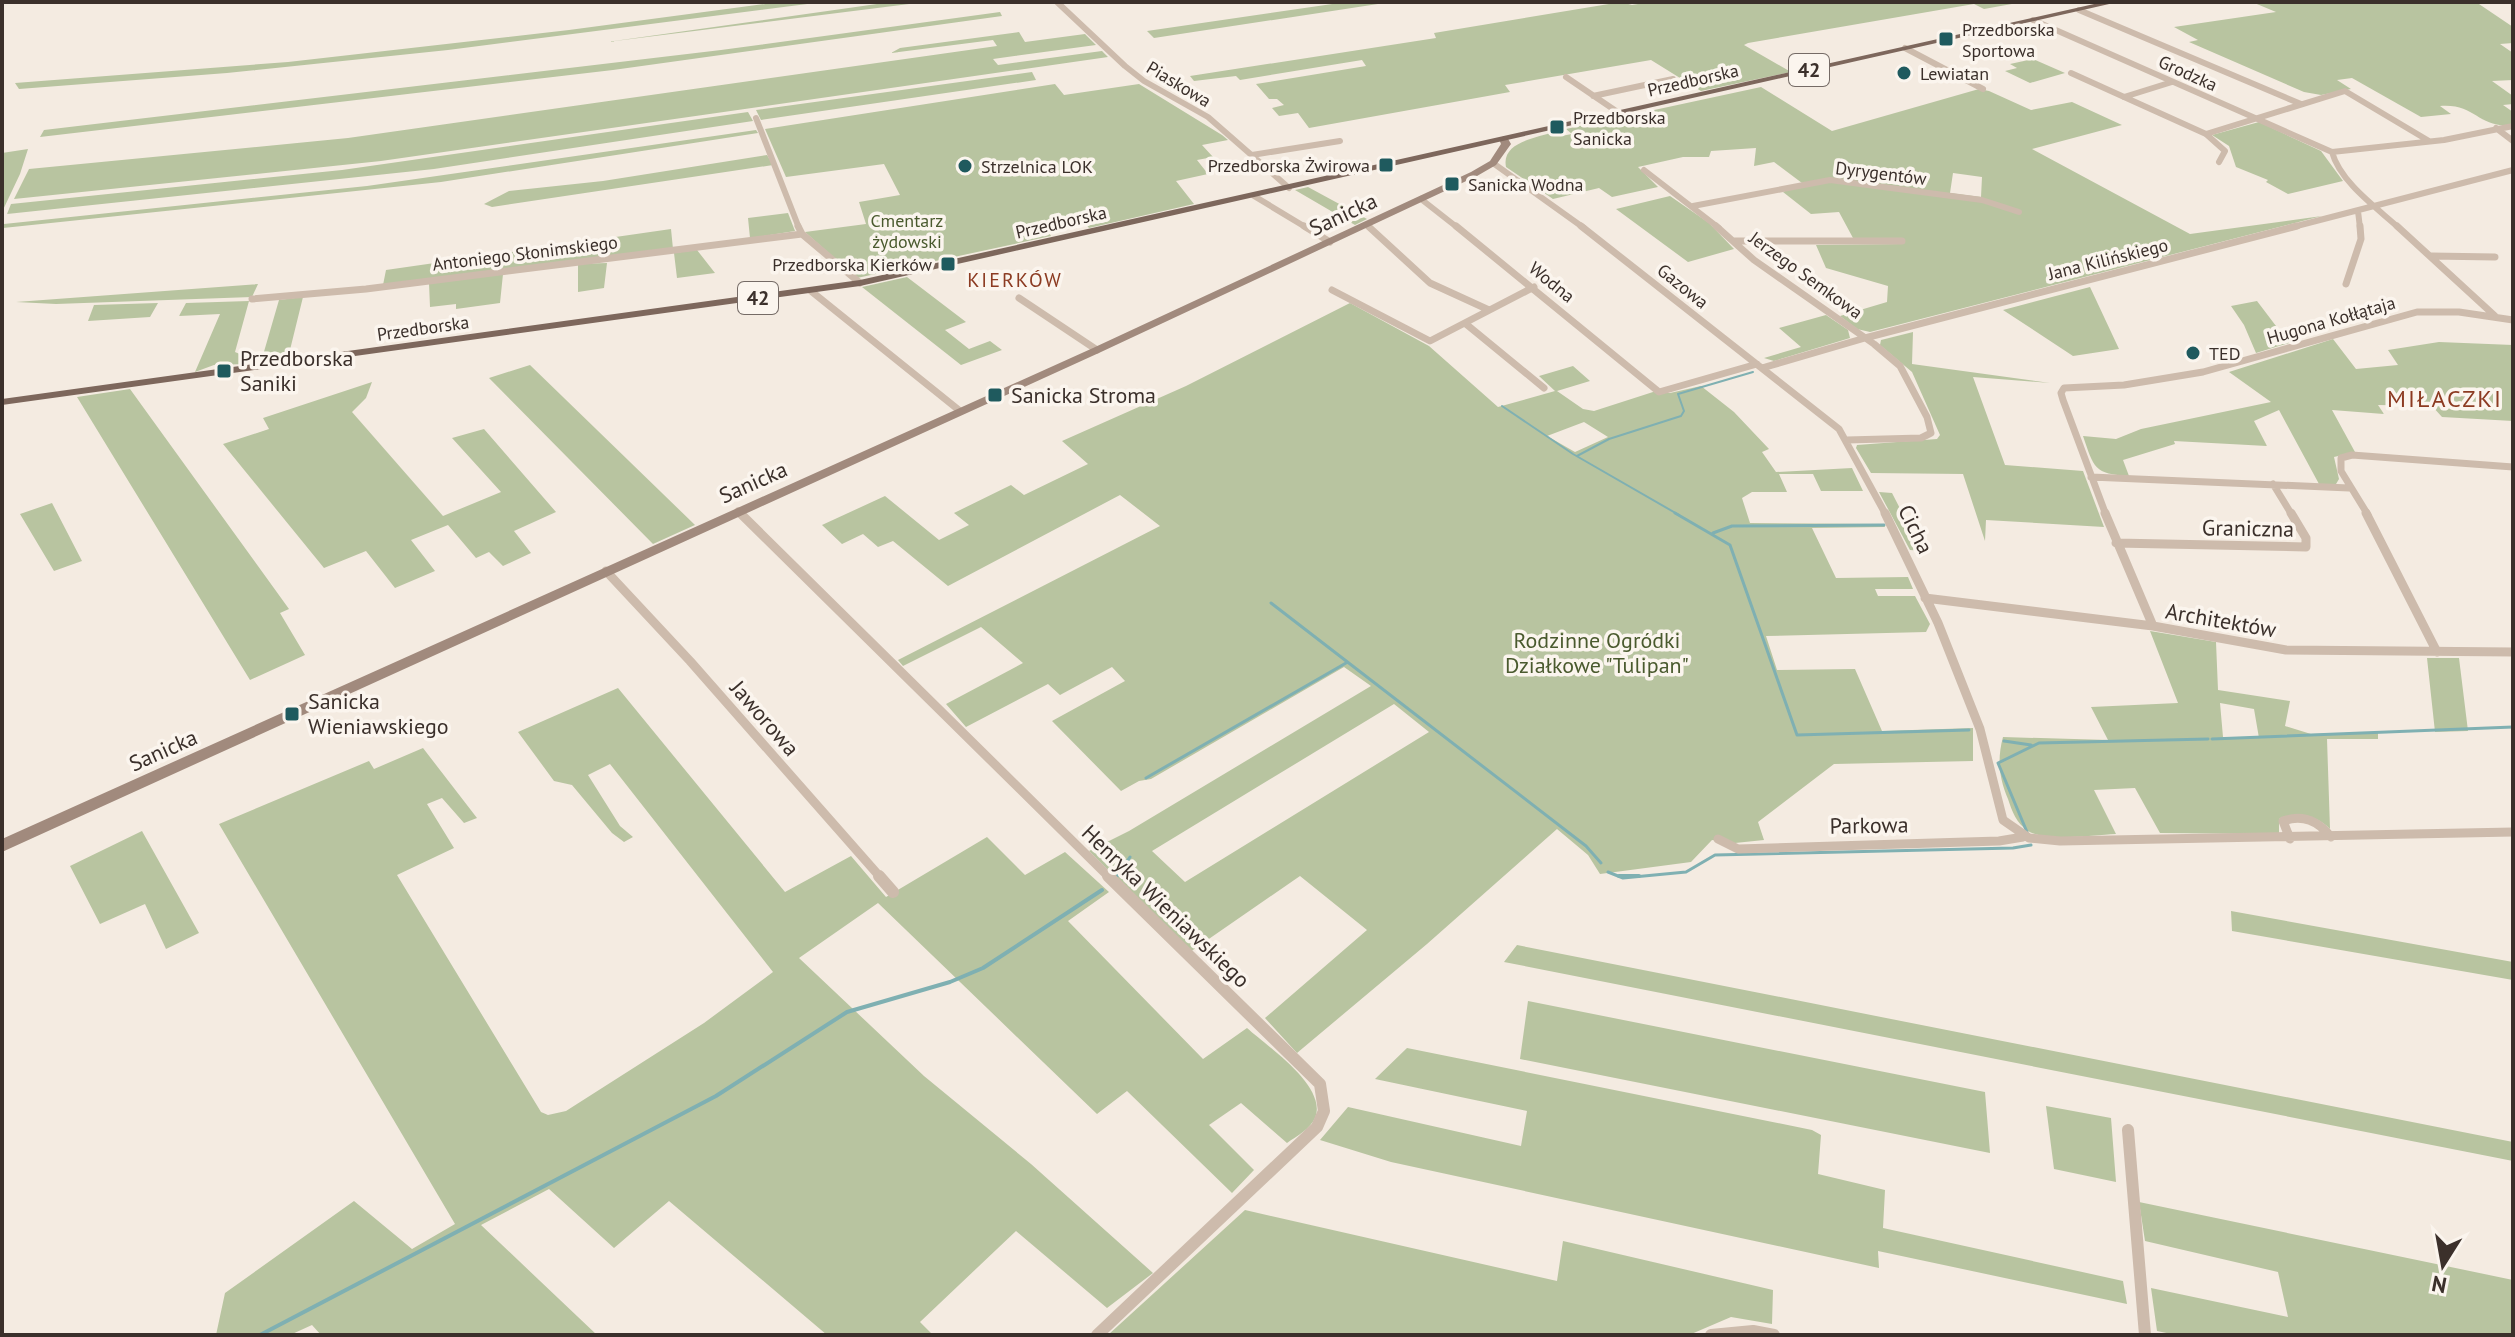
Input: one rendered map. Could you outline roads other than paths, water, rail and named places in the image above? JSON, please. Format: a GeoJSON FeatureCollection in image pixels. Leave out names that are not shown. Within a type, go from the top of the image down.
{"type":"FeatureCollection","features":[{"type":"Feature","properties":{"kind":"main road","name":"Przedborska"},"geometry":{"type":"LineString","coordinates":[[2,402],[860,283],[2085,6],[2114,2]]}},
{"type":"Feature","properties":{"kind":"street","name":"Piaskowa"},"geometry":{"type":"LineString","coordinates":[[1057,2],[1135,74],[1208,117],[1289,188]]}},
{"type":"Feature","properties":{"kind":"street"},"geometry":{"type":"LineString","coordinates":[[2085,6],[2301,104]]}},
{"type":"Feature","properties":{"kind":"street","name":"Grodzka"},"geometry":{"type":"LineString","coordinates":[[2033,20],[2332,152]]}},
{"type":"Feature","properties":{"kind":"street"},"geometry":{"type":"LineString","coordinates":[[1905,48],[1983,89]]}},
{"type":"Feature","properties":{"kind":"street"},"geometry":{"type":"LineString","coordinates":[[2071,73],[2206,134],[2225,151],[2219,162]]}},
{"type":"Feature","properties":{"kind":"street"},"geometry":{"type":"LineString","coordinates":[[1566,77],[1619,113]]}},
{"type":"Feature","properties":{"kind":"street"},"geometry":{"type":"LineString","coordinates":[[1593,96],[1673,79]]}},
{"type":"Feature","properties":{"kind":"street"},"geometry":{"type":"LineString","coordinates":[[2124,97],[2172,82]]}},
{"type":"Feature","properties":{"kind":"street"},"geometry":{"type":"LineString","coordinates":[[2206,134],[2349,91],[2430,142]]}},
{"type":"Feature","properties":{"kind":"street"},"geometry":{"type":"LineString","coordinates":[[756,118],[790,212],[802,234],[860,283]]}},
{"type":"Feature","properties":{"kind":"street"},"geometry":{"type":"LineString","coordinates":[[2495,316],[2378,205],[2357,189],[2334,160],[2332,152],[2430,142],[2513,126]]}},
{"type":"Feature","properties":{"kind":"street"},"geometry":{"type":"LineString","coordinates":[[2496,128],[2513,141]]}},
{"type":"Feature","properties":{"kind":"street"},"geometry":{"type":"LineString","coordinates":[[1493,163],[1506,144],[1504,139]]}},
{"type":"Feature","properties":{"kind":"street"},"geometry":{"type":"LineString","coordinates":[[1252,155],[1340,141]]}},
{"type":"Feature","properties":{"kind":"street","name":"Sanicka"},"geometry":{"type":"LineString","coordinates":[[2,846],[1097,350],[1493,163]]}},
{"type":"Feature","properties":{"kind":"street","name":"Gazowa"},"geometry":{"type":"LineString","coordinates":[[1493,163],[1617,252],[1833,423],[1847,440]]}},
{"type":"Feature","properties":{"kind":"street","name":"Jerzego Semkowa"},"geometry":{"type":"LineString","coordinates":[[1644,170],[1693,206],[1754,260],[1865,338]]}},
{"type":"Feature","properties":{"kind":"street","name":"Jana Kilińskiego"},"geometry":{"type":"LineString","coordinates":[[1865,338],[2513,170]]}},
{"type":"Feature","properties":{"kind":"street","name":"Dyrygentów"},"geometry":{"type":"LineString","coordinates":[[1693,206],[1830,180],[1982,200],[2019,212]]}},
{"type":"Feature","properties":{"kind":"street"},"geometry":{"type":"LineString","coordinates":[[1254,196],[1330,242]]}},
{"type":"Feature","properties":{"kind":"street","name":"Wodna"},"geometry":{"type":"LineString","coordinates":[[1421,199],[1534,287],[1659,392]]}},
{"type":"Feature","properties":{"kind":"street"},"geometry":{"type":"LineString","coordinates":[[2346,284],[2361,239],[2358,211]]}},
{"type":"Feature","properties":{"kind":"street"},"geometry":{"type":"LineString","coordinates":[[1367,225],[1430,283],[1489,310]]}},
{"type":"Feature","properties":{"kind":"street","name":"Antoniego Słonimskiego"},"geometry":{"type":"LineString","coordinates":[[252,299],[366,289],[802,234]]}},
{"type":"Feature","properties":{"kind":"street"},"geometry":{"type":"LineString","coordinates":[[1734,241],[1902,241]]}},
{"type":"Feature","properties":{"kind":"street"},"geometry":{"type":"LineString","coordinates":[[2431,256],[2495,257]]}},
{"type":"Feature","properties":{"kind":"street"},"geometry":{"type":"LineString","coordinates":[[1332,290],[1430,341],[1534,287]]}},
{"type":"Feature","properties":{"kind":"street"},"geometry":{"type":"LineString","coordinates":[[811,291],[960,411]]}},
{"type":"Feature","properties":{"kind":"street"},"geometry":{"type":"LineString","coordinates":[[1019,298],[1097,350]]}},
{"type":"Feature","properties":{"kind":"street","name":"Hugona Kołłątaja"},"geometry":{"type":"LineString","coordinates":[[2091,477],[2063,400],[2061,393],[2064,388],[2137,384],[2203,372],[2417,312],[2448,311],[2513,320]]}},
{"type":"Feature","properties":{"kind":"street"},"geometry":{"type":"LineString","coordinates":[[1466,324],[1544,388]]}},
{"type":"Feature","properties":{"kind":"street"},"geometry":{"type":"LineString","coordinates":[[1847,440],[1921,438],[1929,436],[1932,430],[1903,369],[1865,338]]}},
{"type":"Feature","properties":{"kind":"street","name":"Jerzego Semkowa"},"geometry":{"type":"LineString","coordinates":[[1659,392],[1865,338]]}},
{"type":"Feature","properties":{"kind":"street","name":"Cicha"},"geometry":{"type":"LineString","coordinates":[[1847,440],[1905,550],[1980,729],[2003,820],[2012,830]]}},
{"type":"Feature","properties":{"kind":"street"},"geometry":{"type":"LineString","coordinates":[[2437,652],[2377,531],[2349,488],[2341,471],[2341,458],[2352,455],[2513,467]]}},
{"type":"Feature","properties":{"kind":"street"},"geometry":{"type":"LineString","coordinates":[[2153,626],[2091,477],[2349,488]]}},
{"type":"Feature","properties":{"kind":"street","name":"Graniczna"},"geometry":{"type":"LineString","coordinates":[[2116,543],[2306,547],[2306,538],[2273,484]]}},
{"type":"Feature","properties":{"kind":"street","name":"Henryka Wieniawskiego"},"geometry":{"type":"LineString","coordinates":[[738,511],[942,710],[1110,881],[1320,1084],[1324,1111],[1317,1127],[1097,1335]]}},
{"type":"Feature","properties":{"kind":"street","name":"Jaworowa"},"geometry":{"type":"LineString","coordinates":[[606,571],[701,673],[893,892]]}},
{"type":"Feature","properties":{"kind":"street","name":"Architektów"},"geometry":{"type":"LineString","coordinates":[[1925,598],[2153,626],[2286,650],[2513,652]]}},
{"type":"Feature","properties":{"kind":"street"},"geometry":{"type":"LineString","coordinates":[[2290,839],[2283,821],[2294,817],[2314,820],[2331,837]]}},
{"type":"Feature","properties":{"kind":"street","name":"Parkowa"},"geometry":{"type":"LineString","coordinates":[[2012,830],[2023,837]]}},
{"type":"Feature","properties":{"kind":"street","name":"Parkowa"},"geometry":{"type":"LineString","coordinates":[[1718,839],[1738,849],[1985,842],[2023,837],[2060,841],[2290,839],[2513,832]]}},
{"type":"Feature","properties":{"kind":"street"},"geometry":{"type":"LineString","coordinates":[[2128,1130],[2145,1335]]}},
{"type":"Feature","properties":{"kind":"street"},"geometry":{"type":"LineString","coordinates":[[1711,1335],[1730,1331],[1774,1335]]}},
{"type":"Feature","properties":{"kind":"waterway"},"geometry":{"type":"LineString","coordinates":[[1577,456],[1609,439],[1681,416],[1684,411],[1678,394],[1753,372]]}},
{"type":"Feature","properties":{"kind":"waterway"},"geometry":{"type":"LineString","coordinates":[[1502,406],[1573,454],[1679,515]]}},
{"type":"Feature","properties":{"kind":"waterway"},"geometry":{"type":"LineString","coordinates":[[1675,513],[1730,545],[1797,735],[1969,730]]}},
{"type":"Feature","properties":{"kind":"waterway"},"geometry":{"type":"LineString","coordinates":[[1713,533],[1732,526],[1884,525]]}},
{"type":"Feature","properties":{"kind":"waterway"},"geometry":{"type":"LineString","coordinates":[[1271,603],[1586,846],[1601,863]]}},
{"type":"Feature","properties":{"kind":"waterway"},"geometry":{"type":"LineString","coordinates":[[1146,778],[1346,663]]}},
{"type":"Feature","properties":{"kind":"waterway"},"geometry":{"type":"LineString","coordinates":[[2212,739],[2513,727]]}},
{"type":"Feature","properties":{"kind":"waterway"},"geometry":{"type":"LineString","coordinates":[[2027,832],[1998,763],[2039,743],[2208,739]]}},
{"type":"Feature","properties":{"kind":"waterway"},"geometry":{"type":"LineString","coordinates":[[2004,741],[2031,745]]}},
{"type":"Feature","properties":{"kind":"waterway"},"geometry":{"type":"LineString","coordinates":[[1608,872],[1623,878],[1686,872],[1715,855],[2013,848],[2031,845]]}},
{"type":"Feature","properties":{"kind":"waterway"},"geometry":{"type":"LineString","coordinates":[[1116,878],[1130,857]]}},
{"type":"Feature","properties":{"kind":"waterway"},"geometry":{"type":"LineString","coordinates":[[1619,876],[1639,876]]}},
{"type":"Feature","properties":{"kind":"waterway"},"geometry":{"type":"LineString","coordinates":[[260,1335],[716,1096],[847,1012],[950,982],[983,968],[1102,890]]}},
{"type":"Feature","properties":{"kind":"place","name":"Przedborska Sportowa"},"geometry":{"type":"Point","coordinates":[1946,39]}},
{"type":"Feature","properties":{"kind":"place","name":"Lewiatan"},"geometry":{"type":"Point","coordinates":[1904,73]}},
{"type":"Feature","properties":{"kind":"place","name":"Przedborska Sanicka"},"geometry":{"type":"Point","coordinates":[1557,127]}},
{"type":"Feature","properties":{"kind":"place","name":"Przedborska Żwirowa"},"geometry":{"type":"Point","coordinates":[1386,165]}},
{"type":"Feature","properties":{"kind":"place","name":"Strzelnica LOK"},"geometry":{"type":"Point","coordinates":[965,166]}},
{"type":"Feature","properties":{"kind":"place","name":"Sanicka Wodna"},"geometry":{"type":"Point","coordinates":[1452,184]}},
{"type":"Feature","properties":{"kind":"place","name":"Przedborska Kierków"},"geometry":{"type":"Point","coordinates":[948,264]}},
{"type":"Feature","properties":{"kind":"place","name":"TED"},"geometry":{"type":"Point","coordinates":[2193,353]}},
{"type":"Feature","properties":{"kind":"place","name":"Przedborska Saniki"},"geometry":{"type":"Point","coordinates":[224,371]}},
{"type":"Feature","properties":{"kind":"place","name":"Sanicka Stroma"},"geometry":{"type":"Point","coordinates":[995,395]}},
{"type":"Feature","properties":{"kind":"place","name":"Sanicka Wieniawskiego"},"geometry":{"type":"Point","coordinates":[292,714]}},
{"type":"Feature","properties":{"kind":"district","name":"KIERKÓW"},"geometry":{"type":"Point","coordinates":[1015,280]}},
{"type":"Feature","properties":{"kind":"district","name":"MIŁACZKI"},"geometry":{"type":"Point","coordinates":[2445,398]}},
{"type":"Feature","properties":{"kind":"park label","name":"Cmentarz żydowski"},"geometry":{"type":"Point","coordinates":[907,230]}},
{"type":"Feature","properties":{"kind":"park label","name":"Rodzinne Ogródki Działkowe \"Tulipan\""},"geometry":{"type":"Point","coordinates":[1597,652]}}]}
